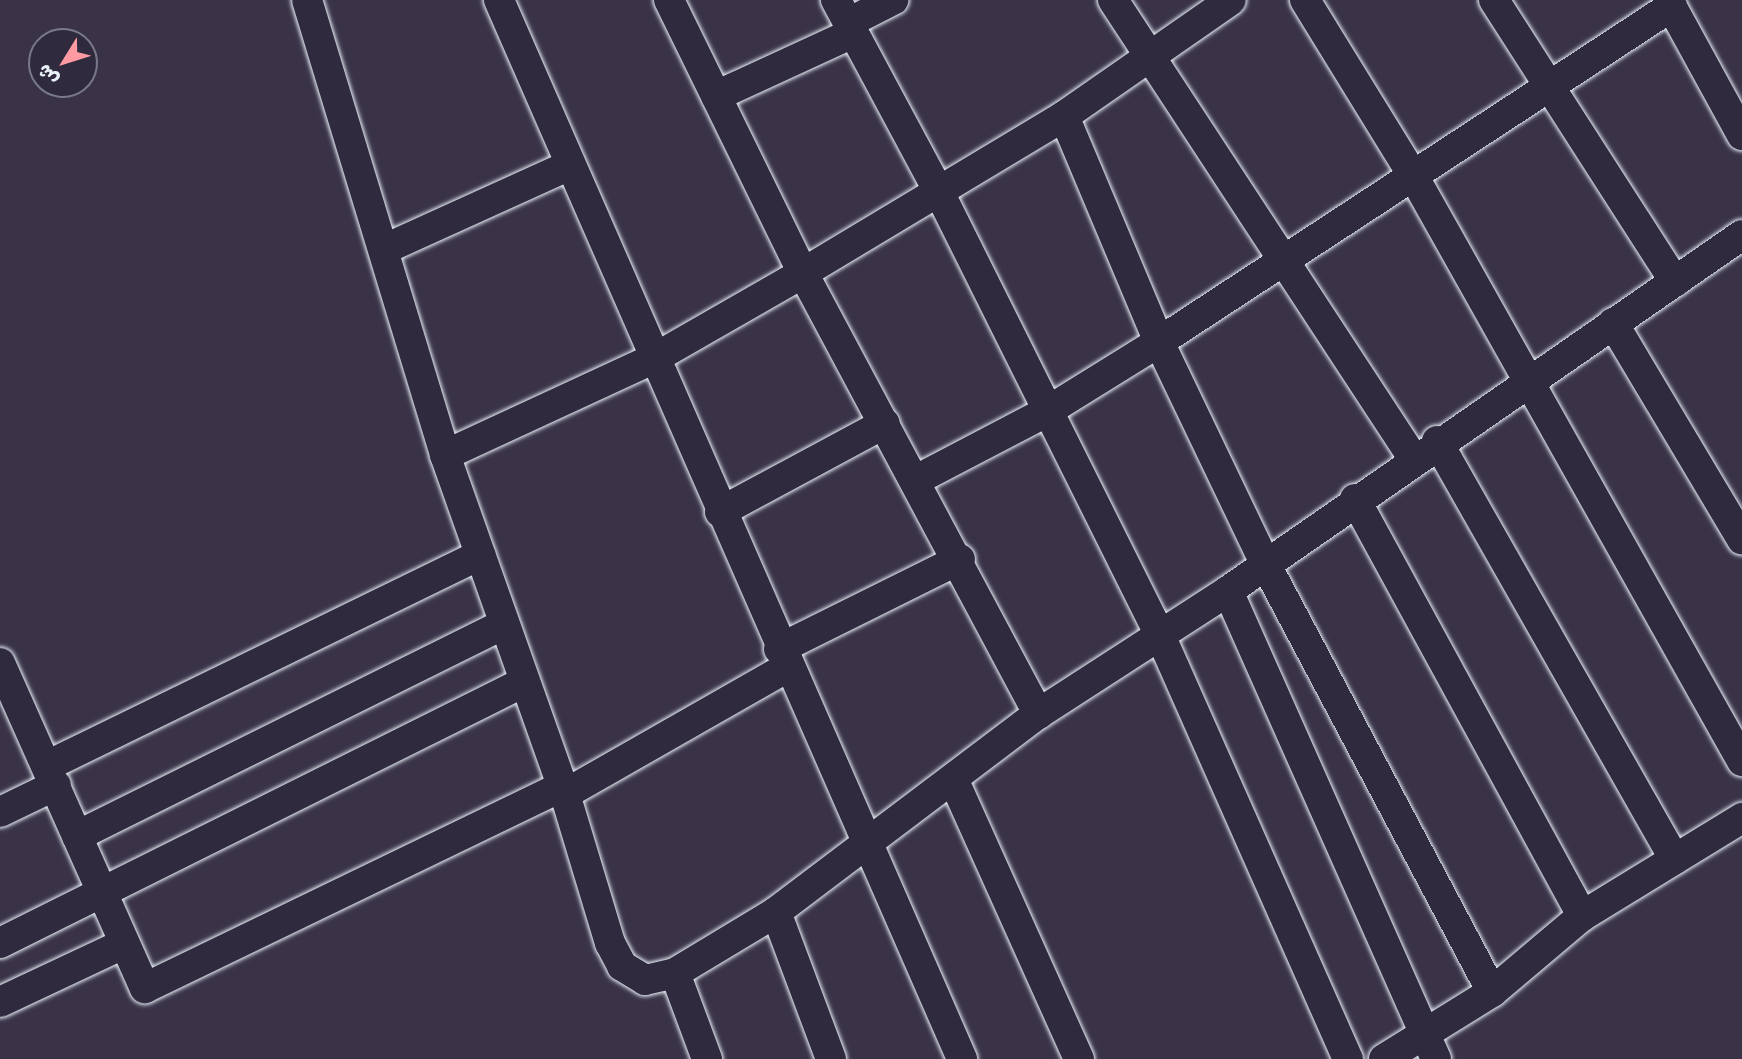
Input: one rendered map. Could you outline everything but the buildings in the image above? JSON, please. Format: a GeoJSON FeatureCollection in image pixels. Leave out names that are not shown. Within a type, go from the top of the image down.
{"type":"FeatureCollection","features":[{"type":"Feature","properties":{"kind":"street"},"geometry":{"type":"LineString","coordinates":[[307,0],[385,249],[445,455],[564,790],[615,956],[645,980],[675,973],[776,912],[954,781],[1038,714],[1228,591],[1437,441],[1742,234]]}},
{"type":"Feature","properties":{"kind":"street"},"geometry":{"type":"LineString","coordinates":[[499,0],[864,845],[962,1059]]}},
{"type":"Feature","properties":{"kind":"street"},"geometry":{"type":"LineString","coordinates":[[669,0],[803,273],[960,559],[1038,714]]}},
{"type":"Feature","properties":{"kind":"street"},"geometry":{"type":"LineString","coordinates":[[716,96],[846,19],[893,0]]}},
{"type":"Feature","properties":{"kind":"street"},"geometry":{"type":"LineString","coordinates":[[1113,0],[1286,260],[1413,458]]}},
{"type":"Feature","properties":{"kind":"street"},"geometry":{"type":"LineString","coordinates":[[445,455],[653,359],[803,273],[1152,60],[1231,0]]}},
{"type":"Feature","properties":{"kind":"street"},"geometry":{"type":"LineString","coordinates":[[1305,0],[1414,177],[1742,761]]}},
{"type":"Feature","properties":{"kind":"street"},"geometry":{"type":"LineString","coordinates":[[1494,0],[1553,86],[1675,282]]}},
{"type":"Feature","properties":{"kind":"street"},"geometry":{"type":"LineString","coordinates":[[916,480],[1046,412],[1159,342],[1553,86],[1670,3],[1742,135]]}},
{"type":"Feature","properties":{"kind":"street"},"geometry":{"type":"LineString","coordinates":[[846,19],[939,192],[1046,412],[1160,635],[1348,1059]]}},
{"type":"Feature","properties":{"kind":"street"},"geometry":{"type":"LineString","coordinates":[[1064,116],[1159,342],[1266,565],[1492,992]]}},
{"type":"Feature","properties":{"kind":"street"},"geometry":{"type":"LineString","coordinates":[[385,249],[570,165]]}},
{"type":"Feature","properties":{"kind":"street"},"geometry":{"type":"LineString","coordinates":[[1613,323],[1742,539]]}},
{"type":"Feature","properties":{"kind":"street"},"geometry":{"type":"LineString","coordinates":[[719,512],[885,423]]}},
{"type":"Feature","properties":{"kind":"street"},"geometry":{"type":"LineString","coordinates":[[1437,441],[1674,859]]}},
{"type":"Feature","properties":{"kind":"street"},"geometry":{"type":"LineString","coordinates":[[1355,499],[1582,916]]}},
{"type":"Feature","properties":{"kind":"street"},"geometry":{"type":"LineString","coordinates":[[0,812],[51,776],[480,555]]}},
{"type":"Feature","properties":{"kind":"street"},"geometry":{"type":"LineString","coordinates":[[0,663],[141,984],[151,988],[564,790],[783,659],[960,559]]}},
{"type":"Feature","properties":{"kind":"street"},"geometry":{"type":"LineString","coordinates":[[1228,591],[1431,1048]]}},
{"type":"Feature","properties":{"kind":"street"},"geometry":{"type":"LineString","coordinates":[[76,835],[504,624]]}},
{"type":"Feature","properties":{"kind":"street"},"geometry":{"type":"LineString","coordinates":[[0,943],[524,682]]}},
{"type":"Feature","properties":{"kind":"street"},"geometry":{"type":"LineString","coordinates":[[954,781],[1079,1059]]}},
{"type":"Feature","properties":{"kind":"street"},"geometry":{"type":"LineString","coordinates":[[1384,1059],[1431,1048],[1582,916],[1742,818]]}},
{"type":"Feature","properties":{"kind":"street"},"geometry":{"type":"LineString","coordinates":[[776,912],[831,1059]]}},
{"type":"Feature","properties":{"kind":"street"},"geometry":{"type":"LineString","coordinates":[[0,1002],[123,944]]}},
{"type":"Feature","properties":{"kind":"street"},"geometry":{"type":"LineString","coordinates":[[675,973],[707,1059]]}}]}
